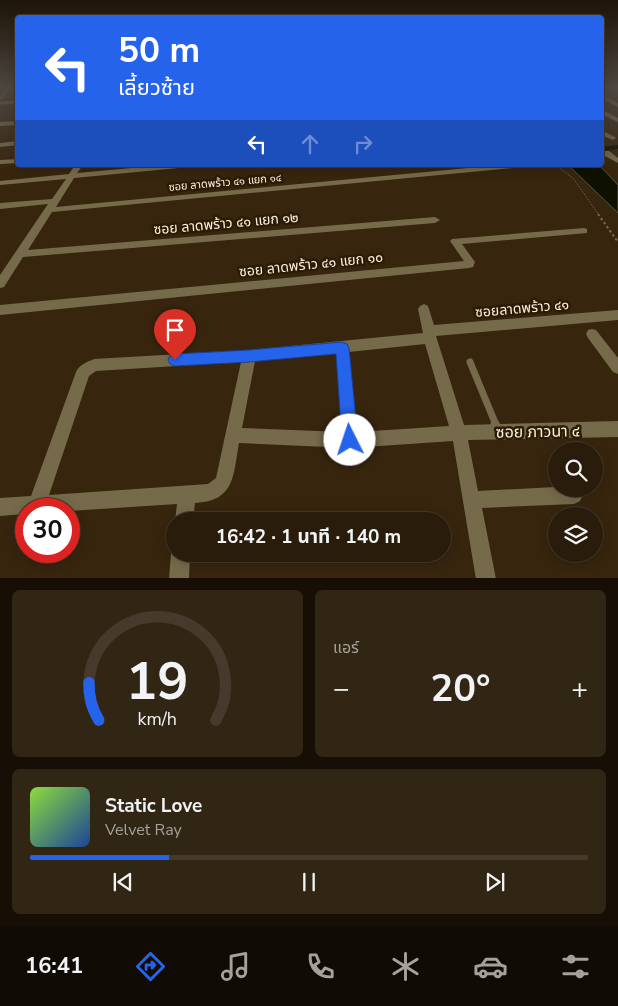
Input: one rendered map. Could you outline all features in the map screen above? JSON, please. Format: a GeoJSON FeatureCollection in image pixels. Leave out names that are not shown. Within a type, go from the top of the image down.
{"type":"FeatureCollection","features":[{"type":"Feature","properties":{"kind":"street"},"geometry":{"type":"LineString","coordinates":[[0,124],[15,123]]}},
{"type":"Feature","properties":{"kind":"street"},"geometry":{"type":"LineString","coordinates":[[604,134],[613,138]]}},
{"type":"Feature","properties":{"kind":"street"},"geometry":{"type":"LineString","coordinates":[[0,145],[15,143]]}},
{"type":"Feature","properties":{"kind":"street"},"geometry":{"type":"LineString","coordinates":[[606,153],[618,161]]}},
{"type":"Feature","properties":{"kind":"street"},"geometry":{"type":"LineString","coordinates":[[0,162],[15,161]]}},
{"type":"Feature","properties":{"kind":"street"},"geometry":{"type":"LineString","coordinates":[[0,284],[78,167]]}},
{"type":"Feature","properties":{"kind":"street"},"geometry":{"type":"LineString","coordinates":[[0,183],[168,167]]}},
{"type":"Feature","properties":{"kind":"street","name":"ซอย ลาดพร้าว ๔๑ แยก ๑๔"},"geometry":{"type":"LineString","coordinates":[[48,210],[490,167]]}},
{"type":"Feature","properties":{"kind":"street"},"geometry":{"type":"LineString","coordinates":[[0,206],[55,201]]}},
{"type":"Feature","properties":{"kind":"street","name":"ซอย ลาดพร้าว ๔๑ แยก ๑๒"},"geometry":{"type":"LineString","coordinates":[[20,254],[435,220]]}},
{"type":"Feature","properties":{"kind":"street","name":"ซอย ลาดพร้าว ๔๑ แยก ๑๐"},"geometry":{"type":"LineString","coordinates":[[0,310],[468,264],[470,262],[455,241],[584,231]]}},
{"type":"Feature","properties":{"kind":"street"},"geometry":{"type":"LineString","coordinates":[[424,309],[459,433],[486,578]]}},
{"type":"Feature","properties":{"kind":"street","name":"ซอยลาดพร้าว ๔๑"},"geometry":{"type":"LineString","coordinates":[[39,498],[83,372],[89,367],[100,364],[249,356],[342,348],[430,334],[618,315]]}},
{"type":"Feature","properties":{"kind":"street"},"geometry":{"type":"LineString","coordinates":[[592,334],[618,368]]}},
{"type":"Feature","properties":{"kind":"street"},"geometry":{"type":"LineString","coordinates":[[342,348],[350,440]]}},
{"type":"Feature","properties":{"kind":"street"},"geometry":{"type":"LineString","coordinates":[[80,501],[214,491],[223,483],[249,356]]}},
{"type":"Feature","properties":{"kind":"street","name":"ซอย ภาวนา ๔"},"geometry":{"type":"LineString","coordinates":[[233,435],[350,440],[459,433],[618,430]]}},
{"type":"Feature","properties":{"kind":"street"},"geometry":{"type":"LineString","coordinates":[[185,512],[187,494]]}},
{"type":"Feature","properties":{"kind":"street"},"geometry":{"type":"LineString","coordinates":[[472,500],[548,496]]}},
{"type":"Feature","properties":{"kind":"street"},"geometry":{"type":"LineString","coordinates":[[0,508],[15,506]]}},
{"type":"Feature","properties":{"kind":"street"},"geometry":{"type":"LineString","coordinates":[[179,578],[180,562]]}},
{"type":"Feature","properties":{"kind":"lane"},"geometry":{"type":"LineString","coordinates":[[470,362],[498,432]]}},
{"type":"Feature","properties":{"kind":"path"},"geometry":{"type":"LineString","coordinates":[[557,167],[583,190],[610,234],[618,242]]}},
{"type":"Feature","properties":{"kind":"shaded area"},"geometry":{"type":"Polygon","coordinates":[[[570,167],[601,167],[618,185],[618,213],[570,167]]]}},
{"type":"Feature","properties":{"kind":"waterway"},"geometry":{"type":"LineString","coordinates":[[604,149],[618,147]]}},
{"type":"Feature","properties":{"kind":"route"},"geometry":{"type":"LineString","coordinates":[[175,360],[342,348],[350,440]]}}]}
